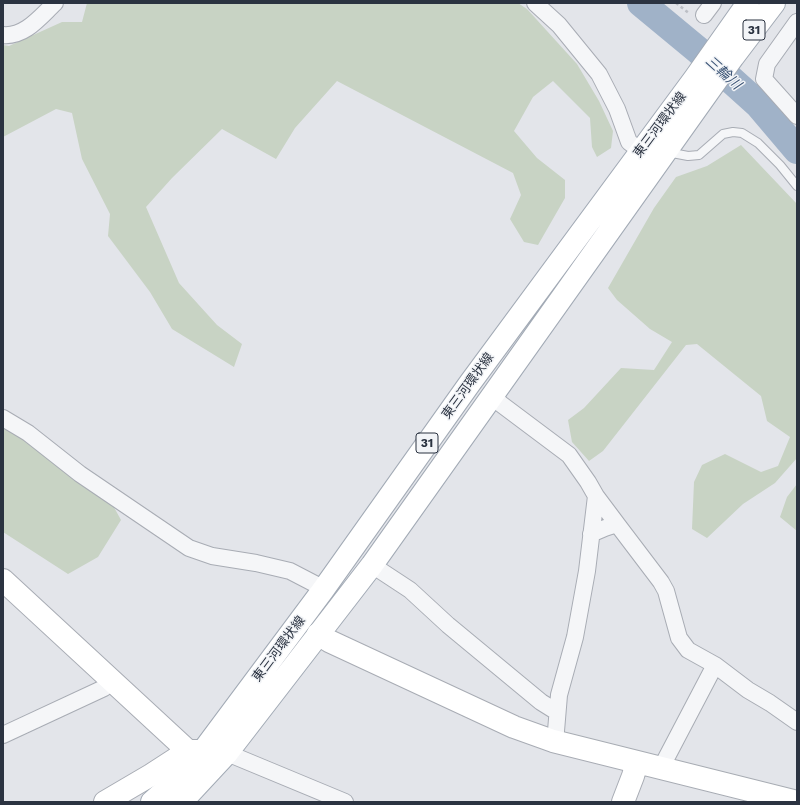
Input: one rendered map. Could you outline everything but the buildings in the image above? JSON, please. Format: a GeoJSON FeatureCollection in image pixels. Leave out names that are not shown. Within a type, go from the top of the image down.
{"type":"FeatureCollection","features":[{"type":"Feature","properties":{"kind":"main road","name":"東三河環状線"},"geometry":{"type":"LineString","coordinates":[[180,802],[227,753],[372,565],[666,152],[702,84],[725,51],[748,3]]}},
{"type":"Feature","properties":{"kind":"main road","name":"東三河環状線"},"geometry":{"type":"LineString","coordinates":[[725,51],[774,3]]}},
{"type":"Feature","properties":{"kind":"main road","name":"東三河環状線"},"geometry":{"type":"LineString","coordinates":[[152,802],[170,786],[323,590],[470,382],[641,151],[702,84]]}},
{"type":"Feature","properties":{"kind":"main road"},"geometry":{"type":"LineString","coordinates":[[3,580],[112,682],[196,751]]}},
{"type":"Feature","properties":{"kind":"main road"},"geometry":{"type":"LineString","coordinates":[[318,634],[329,641],[514,727],[553,740],[797,802]]}},
{"type":"Feature","properties":{"kind":"main road"},"geometry":{"type":"LineString","coordinates":[[104,802],[196,751],[227,753]]}},
{"type":"Feature","properties":{"kind":"main road"},"geometry":{"type":"LineString","coordinates":[[623,802],[637,762]]}},
{"type":"Feature","properties":{"kind":"street"},"geometry":{"type":"LineString","coordinates":[[3,36],[11,36],[26,30],[55,3]]}},
{"type":"Feature","properties":{"kind":"street"},"geometry":{"type":"LineString","coordinates":[[535,3],[559,25],[599,74],[617,109],[628,142],[641,151]]}},
{"type":"Feature","properties":{"kind":"street"},"geometry":{"type":"LineString","coordinates":[[797,22],[767,64],[764,79],[797,116]]}},
{"type":"Feature","properties":{"kind":"street"},"geometry":{"type":"LineString","coordinates":[[492,395],[501,404],[570,455],[596,496],[661,582],[666,591],[679,638],[688,650],[715,665],[748,690],[797,722]]}},
{"type":"Feature","properties":{"kind":"street"},"geometry":{"type":"LineString","coordinates":[[3,418],[28,433],[80,474],[189,548],[212,556],[256,563],[290,571],[315,584],[323,590]]}},
{"type":"Feature","properties":{"kind":"street"},"geometry":{"type":"LineString","coordinates":[[553,740],[558,712],[559,695],[575,637],[587,571],[596,496]]}},
{"type":"Feature","properties":{"kind":"street"},"geometry":{"type":"LineString","coordinates":[[591,534],[617,524]]}},
{"type":"Feature","properties":{"kind":"street"},"geometry":{"type":"LineString","coordinates":[[372,565],[410,590],[467,641],[541,702],[558,712]]}},
{"type":"Feature","properties":{"kind":"street"},"geometry":{"type":"LineString","coordinates":[[661,768],[715,665]]}},
{"type":"Feature","properties":{"kind":"street"},"geometry":{"type":"LineString","coordinates":[[3,735],[104,688],[112,682]]}},
{"type":"Feature","properties":{"kind":"street"},"geometry":{"type":"LineString","coordinates":[[227,753],[345,802]]}},
{"type":"Feature","properties":{"kind":"lane"},"geometry":{"type":"LineString","coordinates":[[666,152],[688,156],[699,155],[723,134],[733,132],[742,133],[758,143],[780,165],[797,186]]}},
{"type":"Feature","properties":{"kind":"green space"},"geometry":{"type":"Polygon","coordinates":[[[87,3],[518,3],[527,9],[577,64],[599,101],[613,131],[611,148],[597,157],[592,147],[590,118],[553,81],[533,97],[514,131],[537,158],[565,180],[565,198],[538,245],[524,242],[510,219],[521,195],[513,173],[337,81],[295,128],[276,159],[222,129],[172,178],[146,207],[179,283],[217,325],[242,344],[234,367],[172,329],[150,292],[108,236],[110,214],[82,159],[72,113],[56,109],[3,137],[3,45],[9,46],[62,22],[82,22],[87,3]]]}},
{"type":"Feature","properties":{"kind":"green space"},"geometry":{"type":"Polygon","coordinates":[[[741,145],[797,204],[797,458],[775,483],[743,504],[707,538],[692,529],[694,482],[702,465],[725,454],[761,472],[778,466],[790,437],[767,421],[761,396],[697,344],[686,345],[603,451],[589,461],[572,442],[568,420],[584,408],[621,368],[654,370],[672,342],[650,329],[617,300],[608,288],[654,208],[676,177],[707,166],[741,145]]]}},
{"type":"Feature","properties":{"kind":"green space"},"geometry":{"type":"Polygon","coordinates":[[[3,427],[25,439],[110,500],[121,520],[98,557],[68,574],[3,532],[3,427]]]}},
{"type":"Feature","properties":{"kind":"green space"},"geometry":{"type":"Polygon","coordinates":[[[797,484],[797,531],[780,517],[787,497],[797,484]]]}},
{"type":"Feature","properties":{"kind":"waterway","name":"三輪川"},"geometry":{"type":"LineString","coordinates":[[641,3],[699,51],[758,104],[797,150]]}}]}
